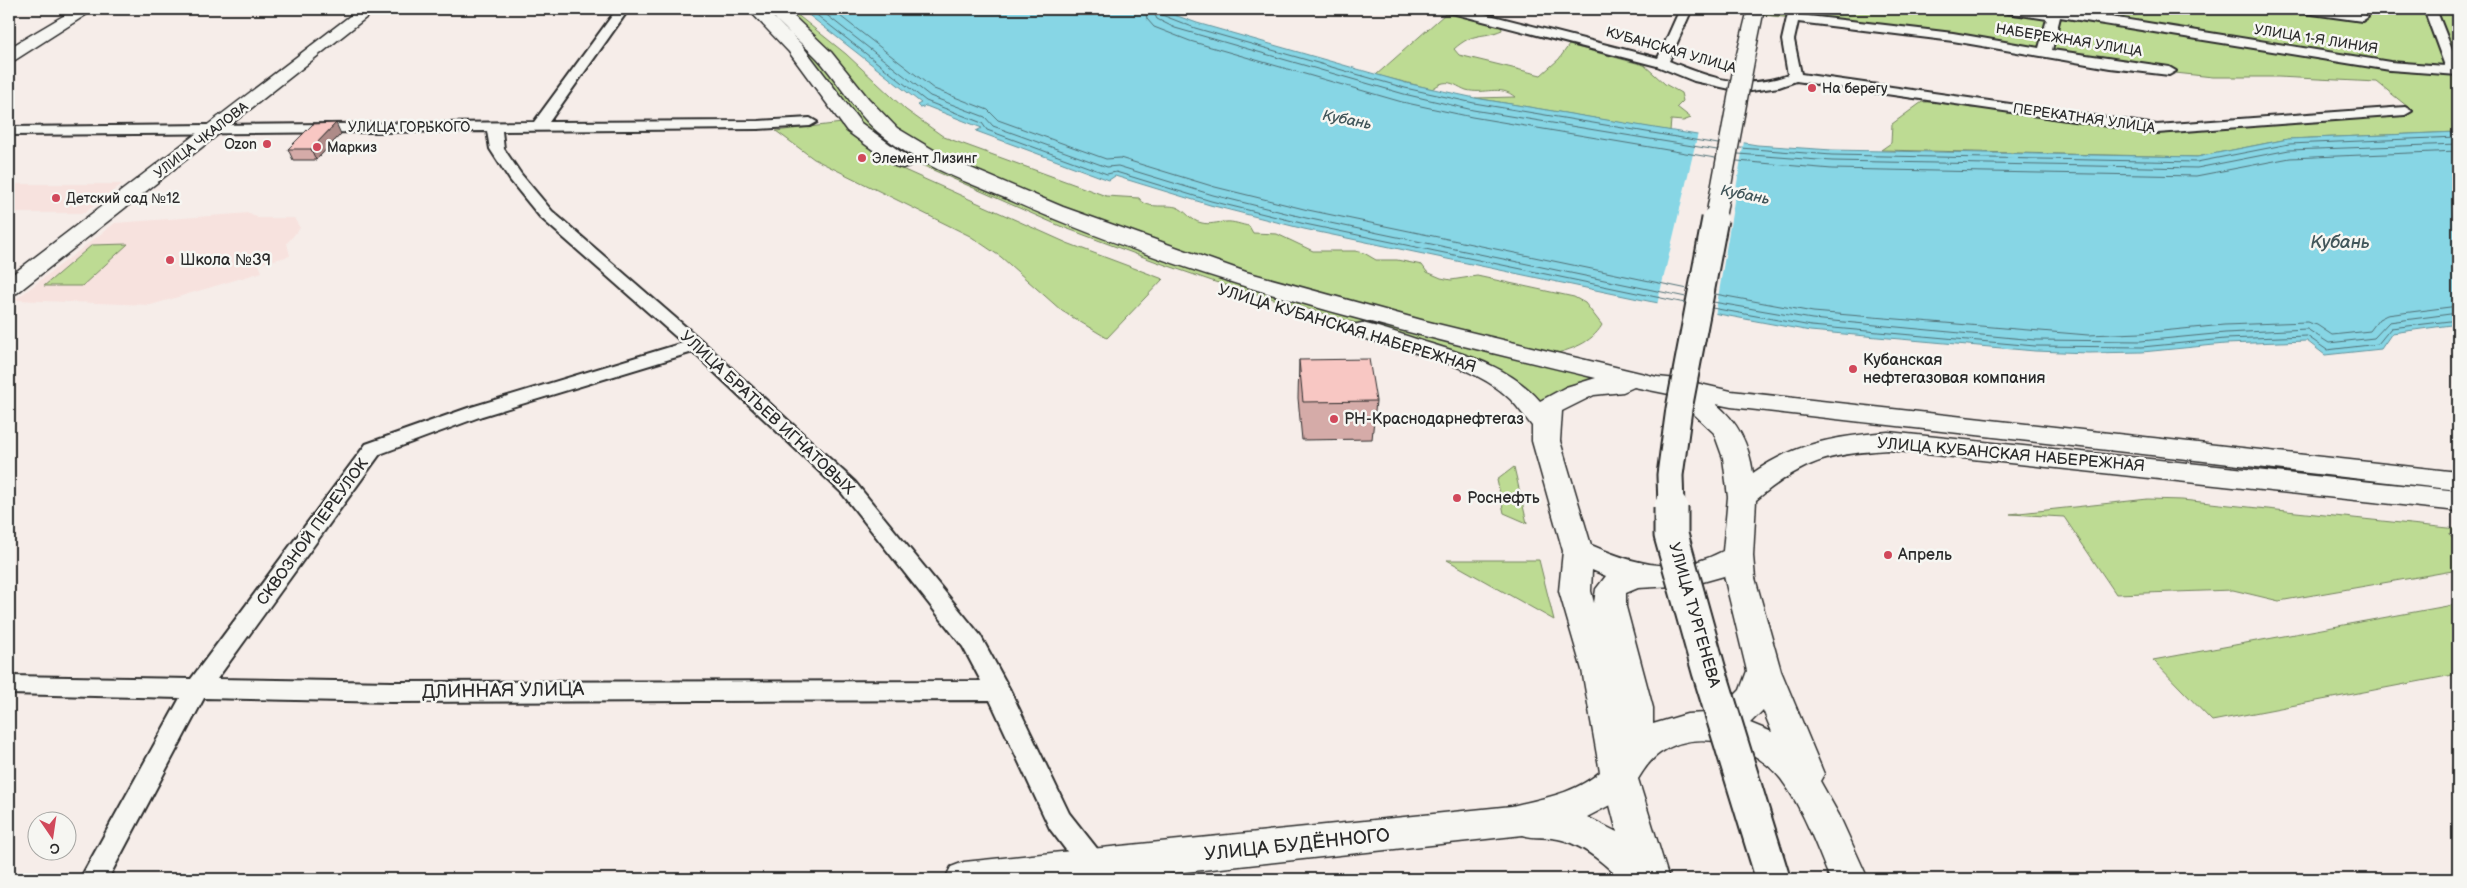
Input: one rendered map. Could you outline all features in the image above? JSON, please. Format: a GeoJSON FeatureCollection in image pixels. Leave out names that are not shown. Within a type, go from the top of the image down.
{"type":"FeatureCollection","features":[{"type":"Feature","properties":{"kind":"main road"},"geometry":{"type":"LineString","coordinates":[[9,56],[87,9]]}},
{"type":"Feature","properties":{"kind":"main road","name":"УЛИЦА ЧКАЛОВА"},"geometry":{"type":"LineString","coordinates":[[9,288],[369,9]]}},
{"type":"Feature","properties":{"kind":"main road","name":"УЛИЦА КУБАНСКАЯ НАБЕРЕЖНАЯ"},"geometry":{"type":"LineString","coordinates":[[756,9],[783,34],[854,127],[895,158],[918,170],[1042,224],[1139,262],[1229,292],[1462,361],[1493,375],[1519,393],[1546,425]]}},
{"type":"Feature","properties":{"kind":"main road","name":"УЛИЦА КУБАНСКАЯ НАБЕРЕЖНАЯ"},"geometry":{"type":"LineString","coordinates":[[776,9],[825,56],[861,102],[890,132],[940,162],[1046,208],[1145,246],[1238,277],[1416,326],[1667,386],[1730,399],[2458,481]]}},
{"type":"Feature","properties":{"kind":"main road"},"geometry":{"type":"LineString","coordinates":[[1740,9],[1735,38],[1746,55]]}},
{"type":"Feature","properties":{"kind":"main road","name":"УЛИЦА ТУРГЕНЕВА"},"geometry":{"type":"LineString","coordinates":[[1756,9],[1679,409],[1670,475],[1671,535],[1709,671],[1773,879]]}},
{"type":"Feature","properties":{"kind":"main road"},"geometry":{"type":"LineString","coordinates":[[1650,879],[1619,776],[1598,670],[1575,591],[1578,552],[1546,441],[1546,425],[1550,407],[1571,393],[1590,387],[1618,383],[1667,386],[1708,410],[1728,433],[1738,458],[1742,497],[1738,556],[1740,578],[1764,671],[1849,879]]}},
{"type":"Feature","properties":{"kind":"main road","name":"УЛИЦА КУБАНСКАЯ НАБЕРЕЖНАЯ"},"geometry":{"type":"LineString","coordinates":[[1742,497],[1779,466],[1808,452],[1844,443],[1888,441],[2458,501]]}},
{"type":"Feature","properties":{"kind":"main road"},"geometry":{"type":"LineString","coordinates":[[1578,552],[1637,574],[1668,576]]}},
{"type":"Feature","properties":{"kind":"main road"},"geometry":{"type":"LineString","coordinates":[[1619,776],[1636,731],[1636,708],[1610,607],[1612,588],[1619,582],[1633,579],[1702,574],[1738,556]]}},
{"type":"Feature","properties":{"kind":"main road"},"geometry":{"type":"LineString","coordinates":[[1598,670],[1618,695],[1651,717],[1749,738],[1779,755],[1794,770],[1834,844]]}},
{"type":"Feature","properties":{"kind":"main road"},"geometry":{"type":"LineString","coordinates":[[1619,776],[1631,758],[1648,742],[1738,715],[1754,698],[1764,671]]}},
{"type":"Feature","properties":{"kind":"main road","name":"УЛИЦА БУДЁННОГО"},"geometry":{"type":"LineString","coordinates":[[964,879],[1099,873],[1512,822],[1575,805],[1595,796],[1619,776]]}},
{"type":"Feature","properties":{"kind":"main road"},"geometry":{"type":"LineString","coordinates":[[1512,822],[1557,823],[1583,832],[1610,847],[1634,867],[1644,879]]}},
{"type":"Feature","properties":{"kind":"street"},"geometry":{"type":"LineString","coordinates":[[538,127],[623,9]]}},
{"type":"Feature","properties":{"kind":"street","name":"КУБАНСКАЯ УЛИЦА"},"geometry":{"type":"LineString","coordinates":[[1452,9],[1662,63],[1699,78],[1744,88],[1779,83],[1795,77]]}},
{"type":"Feature","properties":{"kind":"street"},"geometry":{"type":"LineString","coordinates":[[1662,63],[1686,9]]}},
{"type":"Feature","properties":{"kind":"street","name":"УЛИЦА 1-Я ЛИНИЯ"},"geometry":{"type":"LineString","coordinates":[[2007,9],[2054,12],[2390,66],[2456,71]]}},
{"type":"Feature","properties":{"kind":"street"},"geometry":{"type":"LineString","coordinates":[[2305,9],[2362,17]]}},
{"type":"Feature","properties":{"kind":"street"},"geometry":{"type":"LineString","coordinates":[[2430,9],[2456,71]]}},
{"type":"Feature","properties":{"kind":"street"},"geometry":{"type":"LineString","coordinates":[[2045,50],[2054,12]]}},
{"type":"Feature","properties":{"kind":"street"},"geometry":{"type":"LineString","coordinates":[[1794,13],[1788,40],[1795,77]]}},
{"type":"Feature","properties":{"kind":"street","name":"НАБЕРЕЖНАЯ УЛИЦА"},"geometry":{"type":"LineString","coordinates":[[1794,13],[1875,23],[2169,71]]}},
{"type":"Feature","properties":{"kind":"street","name":"ПЕРЕКАТНАЯ УЛИЦА"},"geometry":{"type":"LineString","coordinates":[[1795,77],[2157,129],[2405,110]]}},
{"type":"Feature","properties":{"kind":"street","name":"УЛИЦА ГОРЬКОГО"},"geometry":{"type":"LineString","coordinates":[[9,130],[758,125],[810,122]]}},
{"type":"Feature","properties":{"kind":"street","name":"УЛИЦА БРАТЬЕВ ИГНАТОВЫХ"},"geometry":{"type":"LineString","coordinates":[[494,127],[497,149],[515,177],[546,214],[696,345],[848,487],[972,641],[998,690],[1059,821],[1099,873]]}},
{"type":"Feature","properties":{"kind":"street","name":"СКВОЗНОЙ ПЕРЕУЛОК"},"geometry":{"type":"LineString","coordinates":[[94,879],[198,687],[373,449],[475,412],[696,345]]}},
{"type":"Feature","properties":{"kind":"street","name":"ДЛИННАЯ УЛИЦА"},"geometry":{"type":"LineString","coordinates":[[9,685],[392,692],[998,690]]}},
{"type":"Feature","properties":{"kind":"shaded area","name":"Детский сад №12"},"geometry":{"type":"Polygon","coordinates":[[[9,184],[122,184],[84,213],[9,213],[9,184]]]}},
{"type":"Feature","properties":{"kind":"shaded area","name":"Школа №39"},"geometry":{"type":"Polygon","coordinates":[[[250,213],[258,218],[294,218],[300,228],[287,243],[290,256],[259,264],[262,272],[151,305],[15,300],[115,223],[250,213]]]}},
{"type":"Feature","properties":{"kind":"green space"},"geometry":{"type":"Polygon","coordinates":[[[763,9],[770,9],[790,26],[877,127],[1113,238],[1605,379],[1540,409],[1415,340],[1215,282],[1060,226],[908,159],[866,129],[792,35],[763,9]]]}},
{"type":"Feature","properties":{"kind":"green space"},"geometry":{"type":"Polygon","coordinates":[[[782,9],[790,9],[846,54],[906,110],[944,137],[1106,196],[1139,198],[1146,204],[1176,207],[1198,222],[1208,224],[1229,222],[1249,226],[1253,233],[1277,234],[1313,251],[1355,251],[1364,253],[1376,260],[1397,260],[1422,265],[1427,272],[1451,280],[1477,276],[1574,297],[1585,303],[1602,325],[1586,341],[1573,348],[1551,355],[1297,288],[1212,262],[1059,208],[937,155],[897,130],[782,9]]]}},
{"type":"Feature","properties":{"kind":"green space"},"geometry":{"type":"Polygon","coordinates":[[[1734,9],[2458,9],[2458,132],[2288,139],[2197,157],[1881,150],[1891,143],[1892,124],[1922,102],[1948,102],[1971,108],[1997,108],[2135,129],[2228,119],[2266,120],[2413,111],[2377,82],[2278,77],[2213,77],[2175,73],[1874,26],[1773,16],[1734,9]]]}},
{"type":"Feature","properties":{"kind":"green space"},"geometry":{"type":"Polygon","coordinates":[[[1445,14],[1470,17],[1501,25],[1502,30],[1472,37],[1461,43],[1454,49],[1459,55],[1541,75],[1559,59],[1569,45],[1644,65],[1665,84],[1681,93],[1683,101],[1677,107],[1691,118],[1683,121],[1671,120],[1670,131],[1475,98],[1515,97],[1504,91],[1473,91],[1446,83],[1432,89],[1376,75],[1445,14]]]}},
{"type":"Feature","properties":{"kind":"green space"},"geometry":{"type":"Polygon","coordinates":[[[842,123],[882,160],[1067,243],[1163,279],[1107,338],[1062,311],[1001,257],[970,236],[814,159],[776,131],[842,123]]]}},
{"type":"Feature","properties":{"kind":"green space"},"geometry":{"type":"Polygon","coordinates":[[[128,244],[82,286],[44,286],[92,245],[128,244]]]}},
{"type":"Feature","properties":{"kind":"green space"},"geometry":{"type":"Polygon","coordinates":[[[1514,467],[1527,523],[1504,513],[1497,480],[1514,467]]]}},
{"type":"Feature","properties":{"kind":"green space"},"geometry":{"type":"Polygon","coordinates":[[[2148,499],[2182,500],[2458,529],[2458,532],[2449,534],[2458,542],[2458,570],[2279,601],[2233,590],[2116,594],[2064,517],[2010,514],[2148,499]]]}},
{"type":"Feature","properties":{"kind":"green space"},"geometry":{"type":"Polygon","coordinates":[[[1447,560],[1539,560],[1554,620],[1447,560]]]}},
{"type":"Feature","properties":{"kind":"green space"},"geometry":{"type":"Polygon","coordinates":[[[2458,604],[2458,674],[2212,721],[2153,660],[2458,604]]]}},
{"type":"Feature","properties":{"kind":"water","name":"Кубань"},"geometry":{"type":"Polygon","coordinates":[[[801,9],[1158,9],[1197,23],[1406,83],[1475,98],[1757,145],[1832,150],[2197,157],[2288,139],[2458,132],[2458,324],[2392,333],[2381,349],[2325,355],[2307,341],[2225,344],[2142,352],[2088,353],[2035,351],[1810,331],[1648,301],[1304,229],[1210,205],[1115,176],[1109,180],[976,131],[982,128],[926,106],[920,108],[917,105],[921,103],[801,9]]]}},
{"type":"Feature","properties":{"kind":"pier"},"geometry":{"type":"Polygon","coordinates":[[[1698,133],[1744,141],[1715,316],[1657,305],[1698,133]]]}},
{"type":"Feature","properties":{"kind":"building"},"geometry":{"type":"Polygon","coordinates":[[[336,123],[311,149],[288,149],[313,124],[336,123]]]}},
{"type":"Feature","properties":{"kind":"building"},"geometry":{"type":"Polygon","coordinates":[[[1369,359],[1376,401],[1303,402],[1299,360],[1369,359]]]}},
{"type":"Feature","properties":{"kind":"place","name":"На берегу"},"geometry":{"type":"Point","coordinates":[1812,88]}},
{"type":"Feature","properties":{"kind":"place","name":"Ozon"},"geometry":{"type":"Point","coordinates":[267,144]}},
{"type":"Feature","properties":{"kind":"place","name":"Маркиз"},"geometry":{"type":"Point","coordinates":[317,147]}},
{"type":"Feature","properties":{"kind":"place","name":"Элемент Лизинг"},"geometry":{"type":"Point","coordinates":[862,158]}},
{"type":"Feature","properties":{"kind":"place","name":"Детский сад №12"},"geometry":{"type":"Point","coordinates":[56,198]}},
{"type":"Feature","properties":{"kind":"place","name":"Школа №39"},"geometry":{"type":"Point","coordinates":[170,260]}},
{"type":"Feature","properties":{"kind":"place","name":"Кубанская нефтегазовая компания"},"geometry":{"type":"Point","coordinates":[1853,369]}},
{"type":"Feature","properties":{"kind":"place","name":"РН-Краснодарнефтегаз"},"geometry":{"type":"Point","coordinates":[1334,419]}},
{"type":"Feature","properties":{"kind":"place","name":"Роснефть"},"geometry":{"type":"Point","coordinates":[1457,498]}},
{"type":"Feature","properties":{"kind":"place","name":"Апрель"},"geometry":{"type":"Point","coordinates":[1888,555]}}]}
